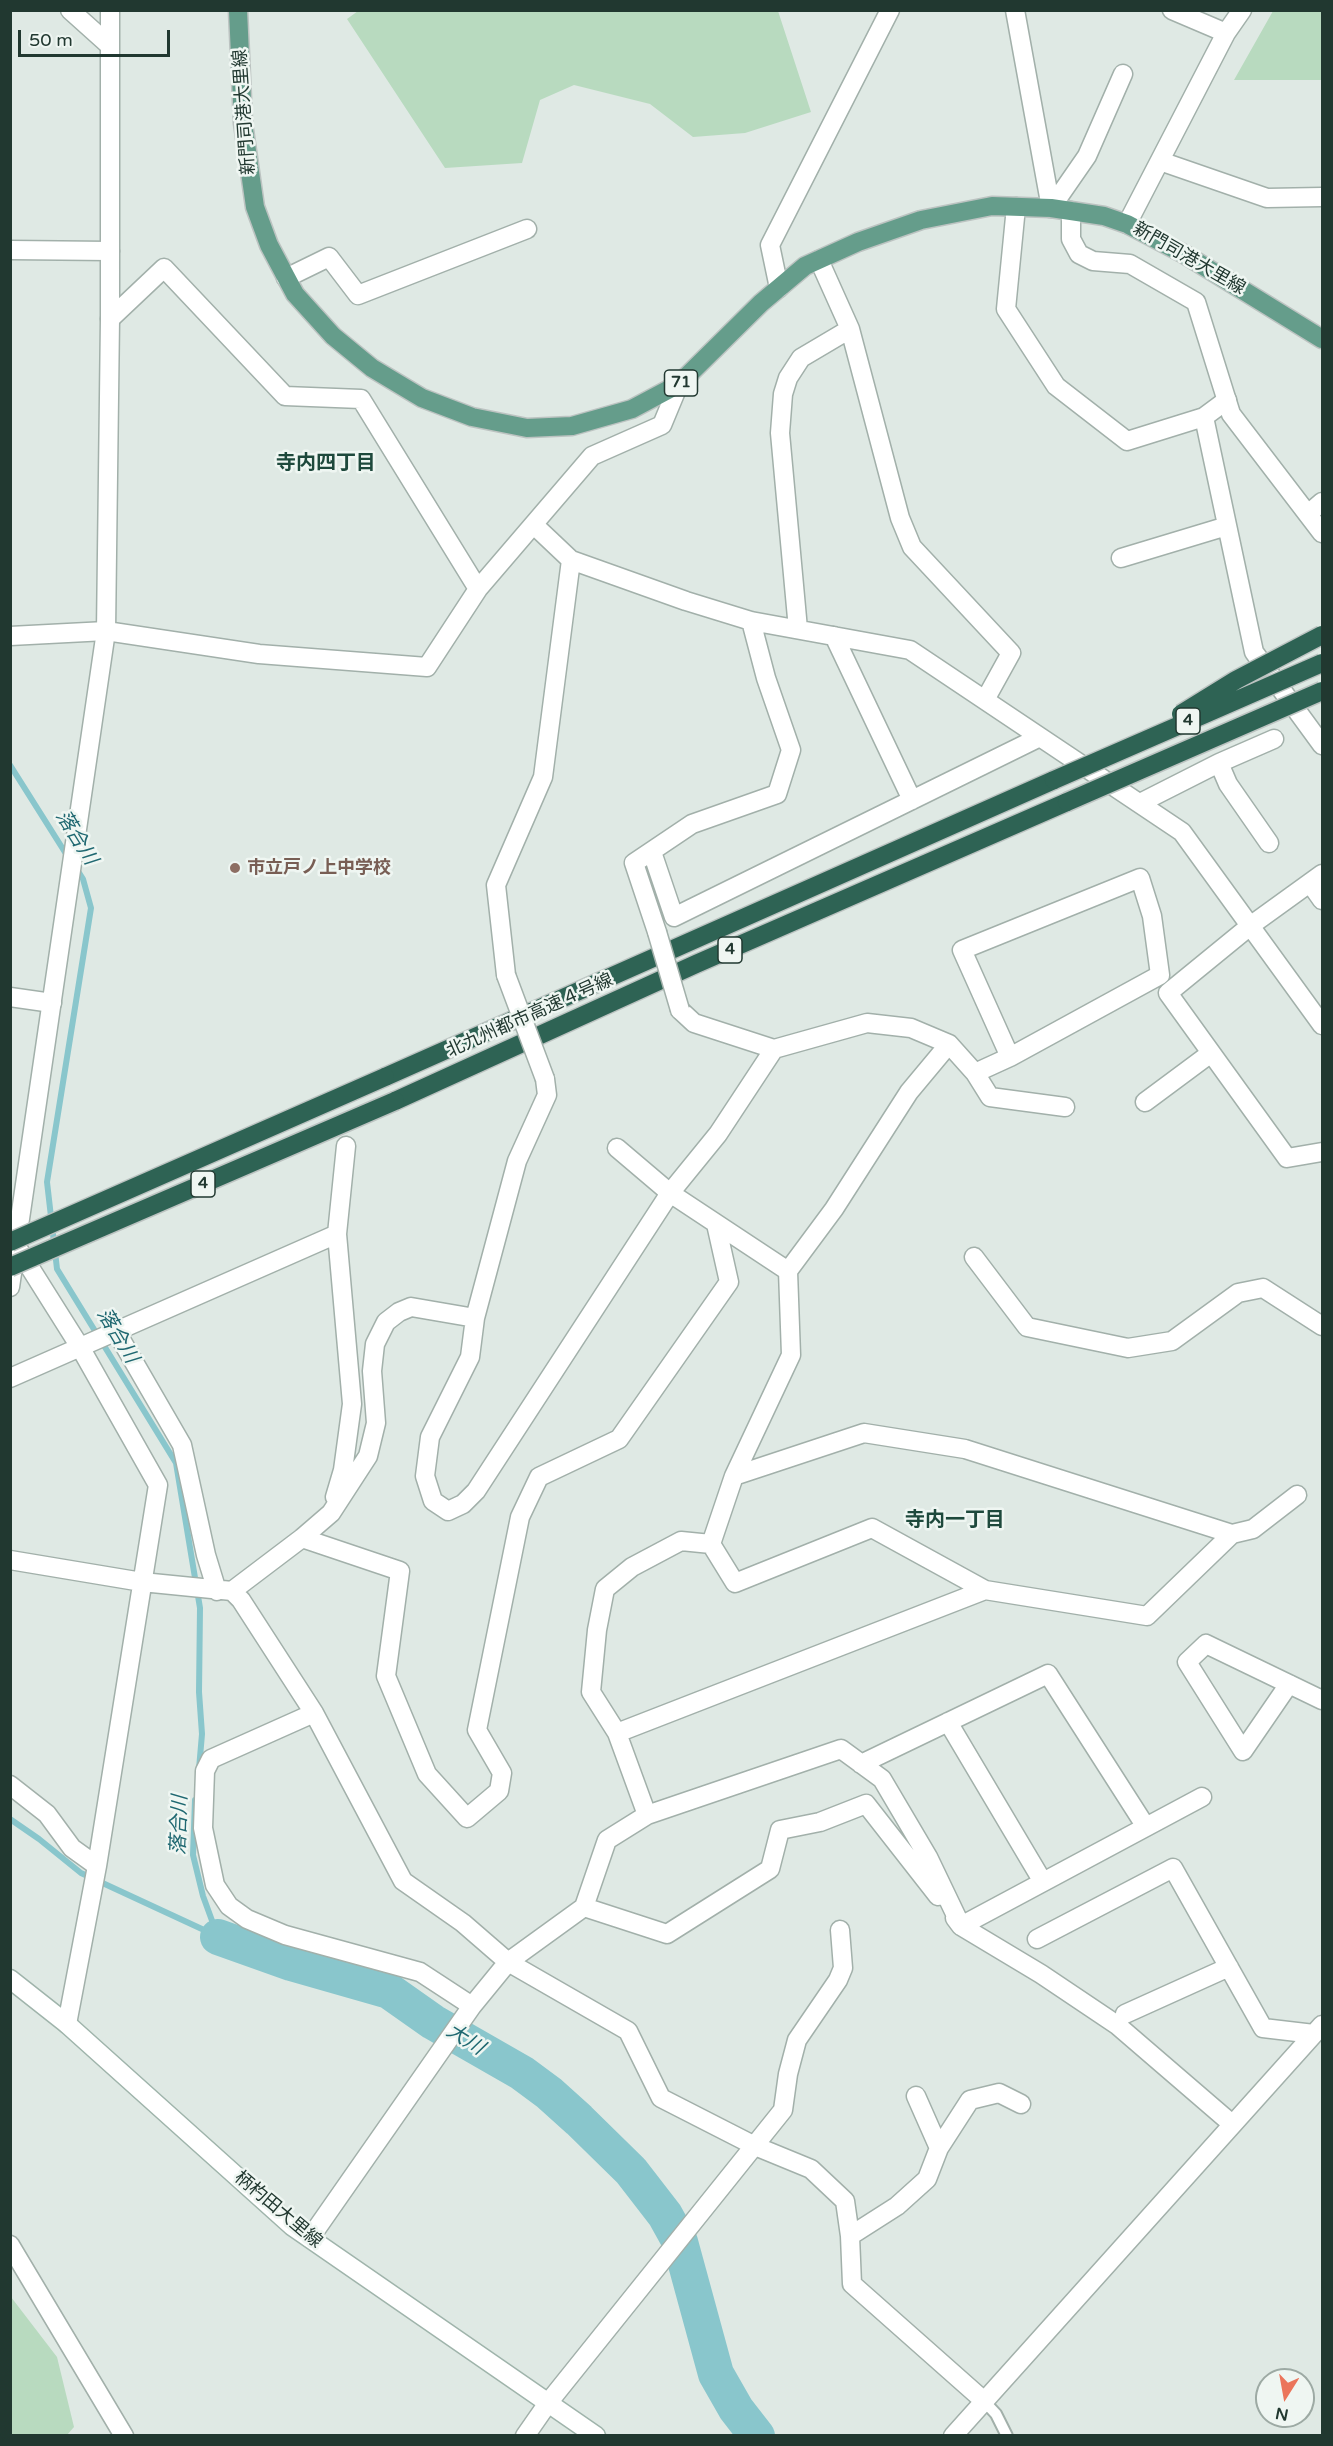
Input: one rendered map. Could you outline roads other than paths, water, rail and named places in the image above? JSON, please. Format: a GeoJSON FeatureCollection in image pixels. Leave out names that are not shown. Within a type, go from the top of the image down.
{"type":"FeatureCollection","features":[{"type":"Feature","properties":{"kind":"highway"},"geometry":{"type":"LineString","coordinates":[[1129,747],[1236,680],[1323,635]]}},
{"type":"Feature","properties":{"kind":"highway","name":"4"},"geometry":{"type":"LineString","coordinates":[[1129,747],[1323,663]]}},
{"type":"Feature","properties":{"kind":"highway","name":"北九州都市高速４号線"},"geometry":{"type":"LineString","coordinates":[[10,1267],[395,1101],[696,964],[1323,691]]}},
{"type":"Feature","properties":{"kind":"highway","name":"北九州都市高速４号線"},"geometry":{"type":"LineString","coordinates":[[14,1245],[1129,747]]}},
{"type":"Feature","properties":{"kind":"main road","name":"新門司港大里線"},"geometry":{"type":"LineString","coordinates":[[238,10],[243,123],[248,166],[259,217],[269,245],[295,294],[333,336],[372,368],[422,398],[472,417],[527,428],[572,426],[632,409],[679,384],[694,372],[761,303],[805,266],[858,242],[921,220],[992,206],[1051,208],[1104,216],[1127,224],[1184,254],[1323,339]]}},
{"type":"Feature","properties":{"kind":"street"},"geometry":{"type":"LineString","coordinates":[[70,10],[109,45]]}},
{"type":"Feature","properties":{"kind":"street"},"geometry":{"type":"LineString","coordinates":[[10,1287],[17,1204],[52,1003],[106,631],[110,319],[110,10]]}},
{"type":"Feature","properties":{"kind":"street"},"geometry":{"type":"LineString","coordinates":[[779,288],[770,244],[890,10]]}},
{"type":"Feature","properties":{"kind":"street"},"geometry":{"type":"LineString","coordinates":[[1015,10],[1051,208]]}},
{"type":"Feature","properties":{"kind":"street"},"geometry":{"type":"LineString","coordinates":[[1172,10],[1226,33]]}},
{"type":"Feature","properties":{"kind":"street"},"geometry":{"type":"LineString","coordinates":[[1127,224],[1226,33],[1242,10]]}},
{"type":"Feature","properties":{"kind":"street"},"geometry":{"type":"LineString","coordinates":[[1051,208],[1087,156],[1123,74]]}},
{"type":"Feature","properties":{"kind":"street"},"geometry":{"type":"LineString","coordinates":[[1160,161],[1268,198],[1323,197]]}},
{"type":"Feature","properties":{"kind":"street"},"geometry":{"type":"LineString","coordinates":[[1016,207],[1012,267],[1006,309],[1056,386],[1126,441],[1204,417],[1227,400]]}},
{"type":"Feature","properties":{"kind":"street"},"geometry":{"type":"LineString","coordinates":[[1071,211],[1071,239],[1079,254],[1093,261],[1130,264],[1196,302],[1231,414],[1323,532]]}},
{"type":"Feature","properties":{"kind":"street"},"geometry":{"type":"LineString","coordinates":[[286,278],[329,257],[358,295],[526,229]]}},
{"type":"Feature","properties":{"kind":"street"},"geometry":{"type":"LineString","coordinates":[[10,250],[110,251]]}},
{"type":"Feature","properties":{"kind":"street"},"geometry":{"type":"LineString","coordinates":[[819,260],[850,329],[900,518],[912,547],[1011,653],[985,700]]}},
{"type":"Feature","properties":{"kind":"street"},"geometry":{"type":"LineString","coordinates":[[110,319],[164,268],[285,396],[361,399],[478,589]]}},
{"type":"Feature","properties":{"kind":"street"},"geometry":{"type":"LineString","coordinates":[[798,629],[780,433],[783,394],[788,378],[801,358],[850,329]]}},
{"type":"Feature","properties":{"kind":"street"},"geometry":{"type":"LineString","coordinates":[[10,636],[106,631],[259,654],[427,667],[478,589],[592,456],[662,425],[679,384]]}},
{"type":"Feature","properties":{"kind":"street"},"geometry":{"type":"LineString","coordinates":[[1204,417],[1254,652],[1323,745]]}},
{"type":"Feature","properties":{"kind":"street"},"geometry":{"type":"LineString","coordinates":[[1308,514],[1323,502]]}},
{"type":"Feature","properties":{"kind":"street"},"geometry":{"type":"LineString","coordinates":[[534,525],[571,560],[686,601],[751,621],[910,650],[1182,832],[1323,1025]]}},
{"type":"Feature","properties":{"kind":"street"},"geometry":{"type":"LineString","coordinates":[[1121,558],[1227,526]]}},
{"type":"Feature","properties":{"kind":"street"},"geometry":{"type":"LineString","coordinates":[[571,560],[543,777],[496,885],[506,975],[545,1079],[547,1095],[517,1161],[475,1318],[470,1357],[429,1437],[425,1476],[433,1501],[448,1511],[463,1504],[476,1491],[670,1193],[718,1134],[774,1049]]}},
{"type":"Feature","properties":{"kind":"street"},"geometry":{"type":"LineString","coordinates":[[751,621],[766,678],[791,750],[777,794],[692,824],[634,862],[680,1010],[694,1023],[774,1049],[867,1023],[911,1028],[949,1044],[975,1073],[990,1097],[1065,1107]]}},
{"type":"Feature","properties":{"kind":"street"},"geometry":{"type":"LineString","coordinates":[[834,636],[912,800]]}},
{"type":"Feature","properties":{"kind":"street"},"geometry":{"type":"LineString","coordinates":[[652,852],[674,917],[1040,737]]}},
{"type":"Feature","properties":{"kind":"street"},"geometry":{"type":"LineString","coordinates":[[1140,803],[1219,763],[1274,739]]}},
{"type":"Feature","properties":{"kind":"street"},"geometry":{"type":"LineString","coordinates":[[1219,763],[1228,784],[1269,843]]}},
{"type":"Feature","properties":{"kind":"street"},"geometry":{"type":"LineString","coordinates":[[975,1073],[1010,1057],[1160,975],[1152,916],[1140,878],[962,950],[1010,1057]]}},
{"type":"Feature","properties":{"kind":"street"},"geometry":{"type":"LineString","coordinates":[[1323,900],[1316,878],[1250,926],[1168,993],[1287,1158],[1323,1152]]}},
{"type":"Feature","properties":{"kind":"street"},"geometry":{"type":"LineString","coordinates":[[10,997],[52,1003]]}},
{"type":"Feature","properties":{"kind":"street"},"geometry":{"type":"LineString","coordinates":[[711,1544],[734,1476],[791,1355],[788,1271],[834,1209],[909,1092],[949,1044]]}},
{"type":"Feature","properties":{"kind":"street"},"geometry":{"type":"LineString","coordinates":[[1145,1102],[1211,1053]]}},
{"type":"Feature","properties":{"kind":"street"},"geometry":{"type":"LineString","coordinates":[[331,1513],[343,1470],[352,1404],[337,1234],[346,1146]]}},
{"type":"Feature","properties":{"kind":"street"},"geometry":{"type":"LineString","coordinates":[[616,1148],[670,1193],[788,1271]]}},
{"type":"Feature","properties":{"kind":"street"},"geometry":{"type":"LineString","coordinates":[[302,1538],[400,1572],[386,1676],[428,1774],[467,1818],[499,1791],[502,1773],[477,1730],[520,1517],[539,1478],[619,1439],[729,1282],[716,1224]]}},
{"type":"Feature","properties":{"kind":"street"},"geometry":{"type":"LineString","coordinates":[[10,1378],[337,1234]]}},
{"type":"Feature","properties":{"kind":"street"},"geometry":{"type":"LineString","coordinates":[[14,1245],[80,1347],[158,1485],[97,1866],[67,2024]]}},
{"type":"Feature","properties":{"kind":"street"},"geometry":{"type":"LineString","coordinates":[[974,1257],[1027,1327],[1117,1346],[1128,1348],[1172,1341],[1238,1293],[1263,1288],[1323,1326]]}},
{"type":"Feature","properties":{"kind":"street"},"geometry":{"type":"LineString","coordinates":[[225,1591],[302,1538],[331,1513],[368,1456],[376,1423],[373,1362],[375,1344],[386,1322],[399,1312],[411,1307],[475,1318]]}},
{"type":"Feature","properties":{"kind":"street"},"geometry":{"type":"LineString","coordinates":[[116,1331],[182,1445],[206,1555],[225,1591]]}},
{"type":"Feature","properties":{"kind":"street"},"geometry":{"type":"LineString","coordinates":[[734,1476],[864,1433],[965,1449],[1232,1534]]}},
{"type":"Feature","properties":{"kind":"street"},"geometry":{"type":"LineString","coordinates":[[711,1544],[735,1583],[872,1528],[984,1590],[1147,1616],[1232,1534],[1253,1529],[1297,1495]]}},
{"type":"Feature","properties":{"kind":"street"},"geometry":{"type":"LineString","coordinates":[[647,1815],[617,1733],[591,1692],[597,1630],[606,1589],[632,1567],[681,1541],[711,1544]]}},
{"type":"Feature","properties":{"kind":"street"},"geometry":{"type":"LineString","coordinates":[[10,1560],[142,1582],[225,1591],[241,1600],[314,1713],[403,1881],[463,1923],[508,1962],[628,2031],[661,2098],[755,2146],[811,2169],[844,2201],[850,2236],[852,2284],[983,2400]]}},
{"type":"Feature","properties":{"kind":"street"},"geometry":{"type":"LineString","coordinates":[[617,1733],[984,1590]]}},
{"type":"Feature","properties":{"kind":"street"},"geometry":{"type":"LineString","coordinates":[[1289,1684],[1243,1751],[1187,1662],[1206,1644],[1323,1700]]}},
{"type":"Feature","properties":{"kind":"street"},"geometry":{"type":"LineString","coordinates":[[861,1764],[1048,1674],[1146,1827]]}},
{"type":"Feature","properties":{"kind":"street"},"geometry":{"type":"LineString","coordinates":[[314,1713],[211,1759],[205,1771],[203,1828],[215,1885],[229,1906],[247,1919],[285,1935],[420,1972],[472,2006]]}},
{"type":"Feature","properties":{"kind":"street"},"geometry":{"type":"LineString","coordinates":[[948,1722],[1043,1882]]}},
{"type":"Feature","properties":{"kind":"street"},"geometry":{"type":"LineString","coordinates":[[310,2238],[472,2006],[508,1962],[584,1907],[607,1840],[647,1815],[841,1749],[882,1779],[928,1857],[961,1926]]}},
{"type":"Feature","properties":{"kind":"street"},"geometry":{"type":"LineString","coordinates":[[10,1785],[47,1814],[72,1848],[97,1866]]}},
{"type":"Feature","properties":{"kind":"street"},"geometry":{"type":"LineString","coordinates":[[961,1926],[1202,1797]]}},
{"type":"Feature","properties":{"kind":"street"},"geometry":{"type":"LineString","coordinates":[[584,1907],[667,1934],[770,1869],[780,1830],[820,1822],[866,1804],[961,1926],[1041,1974],[1117,2025],[1232,2124]]}},
{"type":"Feature","properties":{"kind":"street"},"geometry":{"type":"LineString","coordinates":[[1036,1939],[1173,1868],[1263,2028],[1318,2030]]}},
{"type":"Feature","properties":{"kind":"street"},"geometry":{"type":"LineString","coordinates":[[525,2436],[548,2403],[783,2110],[788,2074],[797,2040],[838,1980],[843,1968],[840,1930]]}},
{"type":"Feature","properties":{"kind":"street"},"geometry":{"type":"LineString","coordinates":[[1125,2014],[1229,1968]]}},
{"type":"Feature","properties":{"kind":"street","name":"柄杓田大里線"},"geometry":{"type":"LineString","coordinates":[[10,1979],[67,2024],[292,2226],[596,2436]]}},
{"type":"Feature","properties":{"kind":"street"},"geometry":{"type":"LineString","coordinates":[[953,2436],[1318,2030]]}},
{"type":"Feature","properties":{"kind":"street"},"geometry":{"type":"LineString","coordinates":[[850,2236],[897,2206],[927,2179],[939,2148],[970,2100],[999,2093],[1020,2104]]}},
{"type":"Feature","properties":{"kind":"street"},"geometry":{"type":"LineString","coordinates":[[916,2096],[939,2148]]}},
{"type":"Feature","properties":{"kind":"street"},"geometry":{"type":"LineString","coordinates":[[10,2245],[124,2436]]}},
{"type":"Feature","properties":{"kind":"lane"},"geometry":{"type":"LineString","coordinates":[[983,2400],[996,2414],[1007,2436]]}},
{"type":"Feature","properties":{"kind":"waterway","name":"落合川"},"geometry":{"type":"LineString","coordinates":[[10,765],[68,857]]}},
{"type":"Feature","properties":{"kind":"waterway","name":"落合川"},"geometry":{"type":"LineString","coordinates":[[76,868],[83,879],[91,908],[47,1182],[57,1269],[176,1463],[200,1608],[199,1692],[202,1734],[199,1769]]}},
{"type":"Feature","properties":{"kind":"waterway","name":"落合川"},"geometry":{"type":"LineString","coordinates":[[195,1800],[193,1855],[203,1896],[218,1937]]}},
{"type":"Feature","properties":{"kind":"waterway","name":"大川"},"geometry":{"type":"LineString","coordinates":[[10,1819],[81,1873],[217,1936]]}},
{"type":"Feature","properties":{"kind":"waterway","name":"大川"},"geometry":{"type":"LineString","coordinates":[[218,1937],[291,1963],[389,1991],[433,2022],[522,2073],[579,2120],[631,2171],[665,2215],[680,2242],[716,2374],[736,2409],[757,2436]]}},
{"type":"Feature","properties":{"kind":"place","name":"市立戸ノ上中学校"},"geometry":{"type":"Point","coordinates":[235,868]}},
{"type":"Feature","properties":{"kind":"district","name":"寺内四丁目"},"geometry":{"type":"Point","coordinates":[326,464]}},
{"type":"Feature","properties":{"kind":"district","name":"寺内一丁目"},"geometry":{"type":"Point","coordinates":[955,1521]}}]}
